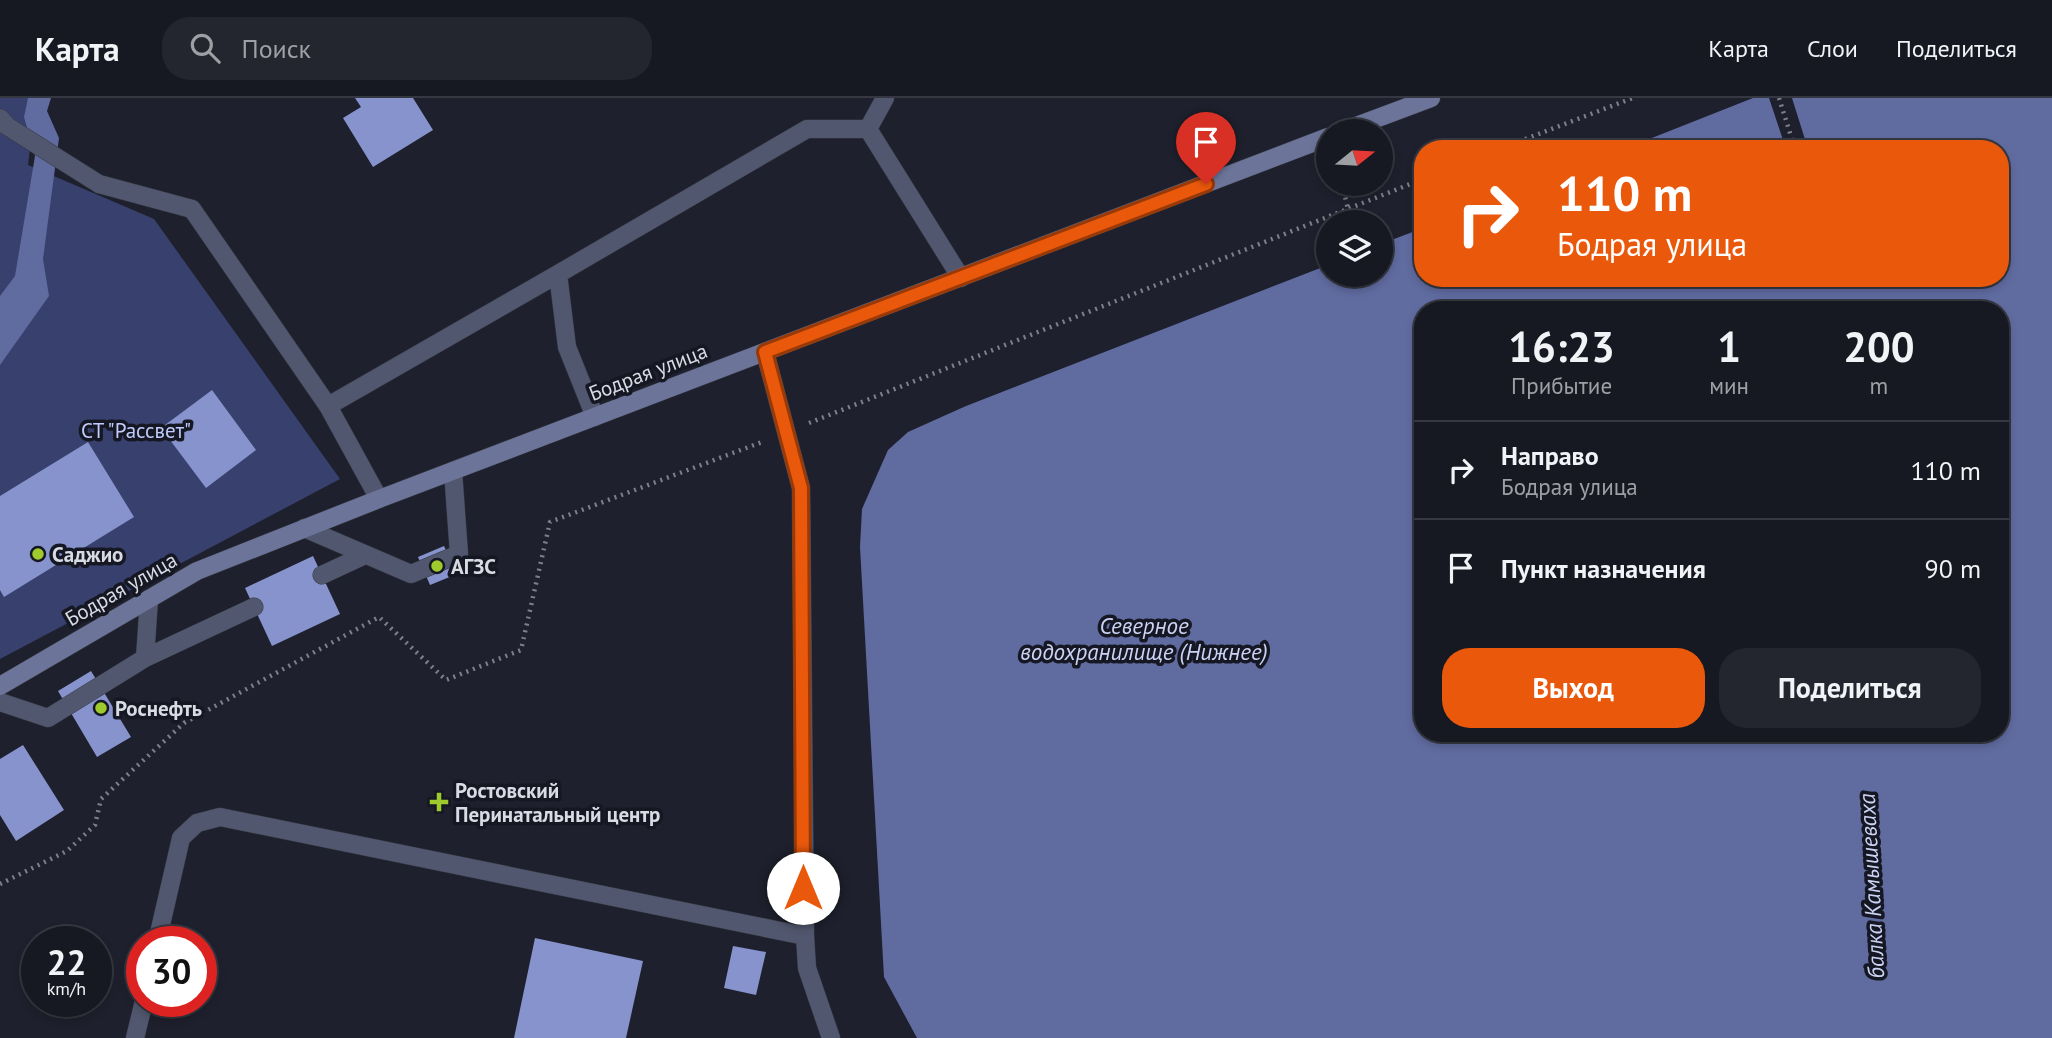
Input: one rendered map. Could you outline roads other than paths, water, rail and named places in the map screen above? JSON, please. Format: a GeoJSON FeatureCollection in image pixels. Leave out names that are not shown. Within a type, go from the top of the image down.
{"type":"FeatureCollection","features":[{"type":"Feature","properties":{"kind":"main road"},"geometry":{"type":"LineString","coordinates":[[1375,119],[1431,98]]}},
{"type":"Feature","properties":{"kind":"main road","name":"Бодрая улица"},"geometry":{"type":"LineString","coordinates":[[0,686],[197,571],[1316,142]]}},
{"type":"Feature","properties":{"kind":"street"},"geometry":{"type":"LineString","coordinates":[[867,129],[885,98]]}},
{"type":"Feature","properties":{"kind":"street"},"geometry":{"type":"LineString","coordinates":[[4,122],[99,184],[192,209],[328,405],[379,499]]}},
{"type":"Feature","properties":{"kind":"street"},"geometry":{"type":"LineString","coordinates":[[328,405],[807,129],[867,129]]}},
{"type":"Feature","properties":{"kind":"street"},"geometry":{"type":"LineString","coordinates":[[867,129],[961,278]]}},
{"type":"Feature","properties":{"kind":"street"},"geometry":{"type":"LineString","coordinates":[[558,274],[567,347],[595,417]]}},
{"type":"Feature","properties":{"kind":"street"},"geometry":{"type":"LineString","coordinates":[[765,352],[801,488],[805,936],[807,968],[831,1038]]}},
{"type":"Feature","properties":{"kind":"street"},"geometry":{"type":"LineString","coordinates":[[304,528],[411,574],[459,554],[453,471]]}},
{"type":"Feature","properties":{"kind":"street"},"geometry":{"type":"LineString","coordinates":[[322,575],[365,555]]}},
{"type":"Feature","properties":{"kind":"street"},"geometry":{"type":"LineString","coordinates":[[145,658],[149,599]]}},
{"type":"Feature","properties":{"kind":"street"},"geometry":{"type":"LineString","coordinates":[[0,702],[48,718],[145,658],[254,607]]}},
{"type":"Feature","properties":{"kind":"street"},"geometry":{"type":"LineString","coordinates":[[161,926],[181,838],[197,823],[220,817],[805,936]]}},
{"type":"Feature","properties":{"kind":"street"},"geometry":{"type":"LineString","coordinates":[[135,1038],[140,1017]]}},
{"type":"Feature","properties":{"kind":"water"},"geometry":{"type":"Polygon","coordinates":[[[28,98],[51,98],[47,111],[59,138],[43,259],[49,296],[0,365],[0,296],[15,276],[35,156],[24,117],[28,98]]]}},
{"type":"Feature","properties":{"kind":"water"},"geometry":{"type":"Polygon","coordinates":[[[1753,98],[1769,98],[1783,140],[1647,140],[1753,98]]]}},
{"type":"Feature","properties":{"kind":"water","name":"Северное водохранилище (Нижнее)"},"geometry":{"type":"Polygon","coordinates":[[[1792,98],[2052,98],[2052,1038],[917,1038],[884,977],[860,547],[862,509],[888,450],[908,432],[966,406],[1316,270],[1316,287],[1393,287],[1393,239],[1414,231],[1414,287],[2009,287],[2009,140],[1805,140],[1792,98]]]}},
{"type":"Feature","properties":{"kind":"place","name":"Саджио"},"geometry":{"type":"Point","coordinates":[38,554]}},
{"type":"Feature","properties":{"kind":"place","name":"АГЗС"},"geometry":{"type":"Point","coordinates":[437,566]}},
{"type":"Feature","properties":{"kind":"place","name":"Роснефть"},"geometry":{"type":"Point","coordinates":[101,708]}},
{"type":"Feature","properties":{"kind":"place","name":"Ростовский Перинатальный центр"},"geometry":{"type":"Point","coordinates":[439,802]}},
{"type":"Feature","properties":{"kind":"park label","name":"СТ \"Рассвет\""},"geometry":{"type":"Point","coordinates":[136,430]}},
{"type":"Feature","properties":{"kind":"water label","name":"балка Камышеваха"},"geometry":{"type":"Point","coordinates":[1871,886]}}]}
